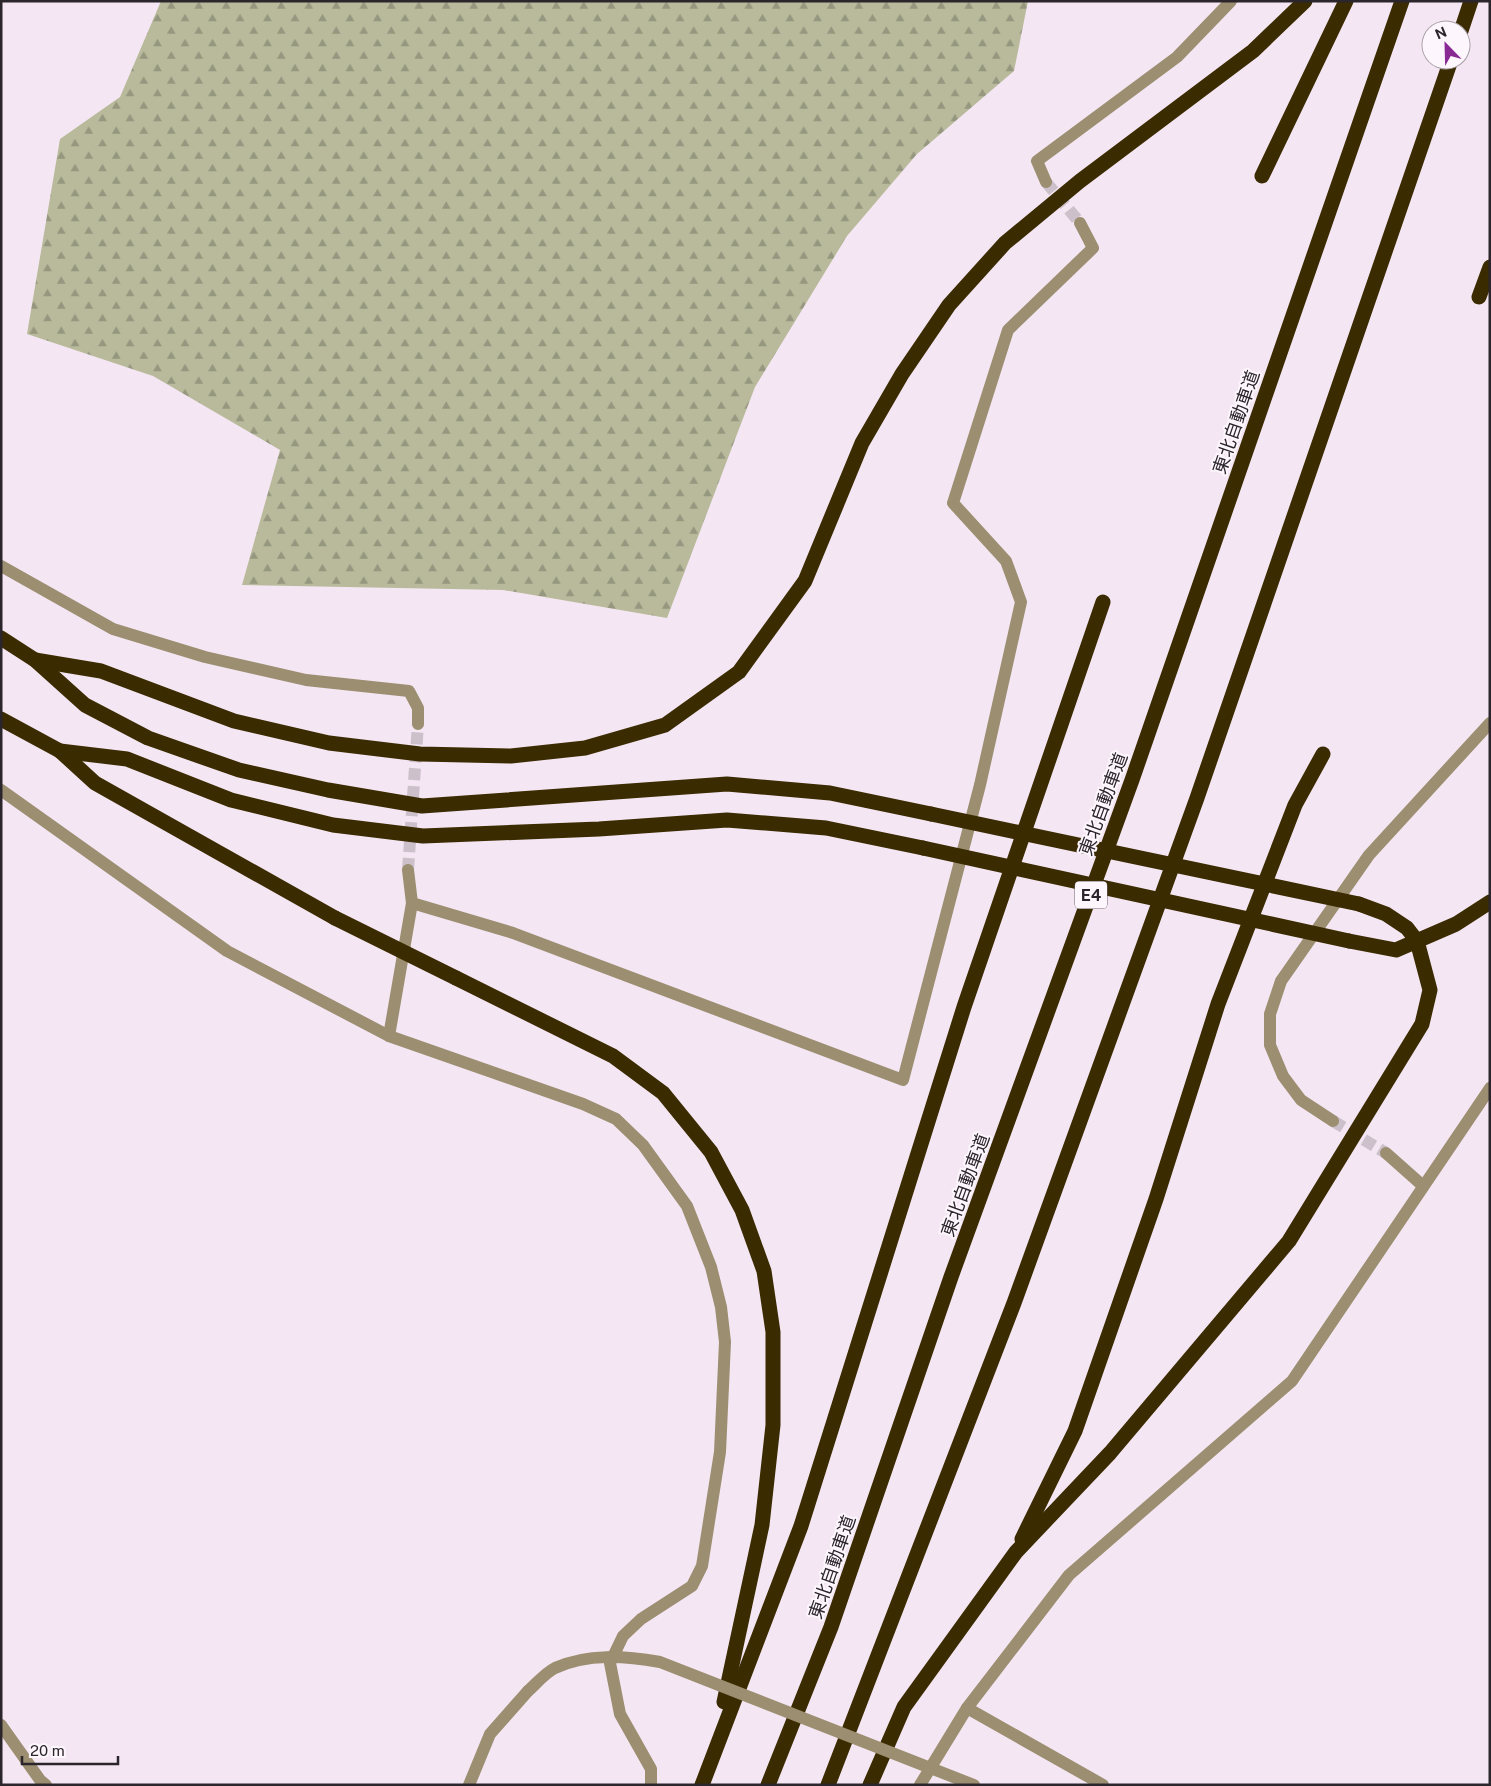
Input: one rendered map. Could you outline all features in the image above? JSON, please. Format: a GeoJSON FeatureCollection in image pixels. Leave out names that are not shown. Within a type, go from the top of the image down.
{"type":"FeatureCollection","features":[{"type":"Feature","properties":{"kind":"highway"},"geometry":{"type":"LineString","coordinates":[[35,660],[101,671],[234,721],[329,743],[420,754],[511,756],[576,749],[664,724],[739,672],[805,581],[862,443],[902,374],[949,305],[1005,244],[1080,181],[1253,51],[1305,1]]}},
{"type":"Feature","properties":{"kind":"highway"},"geometry":{"type":"LineString","coordinates":[[1262,176],[1346,1]]}},
{"type":"Feature","properties":{"kind":"highway","name":"東北自動車道"},"geometry":{"type":"LineString","coordinates":[[768,1785],[831,1627],[951,1278],[1132,780],[1402,1]]}},
{"type":"Feature","properties":{"kind":"highway"},"geometry":{"type":"LineString","coordinates":[[1465,20],[1471,1]]}},
{"type":"Feature","properties":{"kind":"highway"},"geometry":{"type":"LineString","coordinates":[[828,1785],[1014,1303],[1173,864],[1448,70]]}},
{"type":"Feature","properties":{"kind":"highway"},"geometry":{"type":"LineString","coordinates":[[1479,297],[1490,267]]}},
{"type":"Feature","properties":{"kind":"highway"},"geometry":{"type":"LineString","coordinates":[[702,1785],[800,1526],[964,1007],[1103,602]]}},
{"type":"Feature","properties":{"kind":"highway"},"geometry":{"type":"LineString","coordinates":[[1,638],[35,660],[84,705],[148,738],[239,770],[328,790],[422,806],[727,784],[830,793],[1359,904],[1386,914],[1407,928],[1417,941],[1430,990],[1422,1024],[1288,1241],[1110,1453],[1016,1552],[904,1707],[870,1785]]}},
{"type":"Feature","properties":{"kind":"highway"},"geometry":{"type":"LineString","coordinates":[[1,719],[60,751],[95,783],[335,918],[613,1056],[662,1093],[711,1152],[742,1210],[764,1271],[773,1332],[773,1425],[762,1525],[714,1750]]}},
{"type":"Feature","properties":{"kind":"highway"},"geometry":{"type":"LineString","coordinates":[[60,751],[127,759],[231,800],[332,825],[414,835],[599,829],[727,820],[826,828],[1396,950],[1456,924],[1490,902]]}},
{"type":"Feature","properties":{"kind":"highway"},"geometry":{"type":"LineString","coordinates":[[1016,1552],[1075,1431],[1156,1199],[1218,1004],[1295,805],[1323,754]]}},
{"type":"Feature","properties":{"kind":"street"},"geometry":{"type":"LineString","coordinates":[[1046,182],[1037,160],[1177,56],[1231,1]]}},
{"type":"Feature","properties":{"kind":"street"},"geometry":{"type":"LineString","coordinates":[[412,902],[513,933],[902,1080],[980,785],[1020,602],[1006,561],[953,503],[1008,330],[1093,248],[1080,223]]}},
{"type":"Feature","properties":{"kind":"street"},"geometry":{"type":"LineString","coordinates":[[1,566],[113,629],[122,632],[205,656],[306,680],[409,691],[418,708],[418,724]]}},
{"type":"Feature","properties":{"kind":"street"},"geometry":{"type":"LineString","coordinates":[[1333,1121],[1302,1100],[1283,1076],[1270,1045],[1270,1014],[1281,981],[1369,855],[1490,723]]}},
{"type":"Feature","properties":{"kind":"street"},"geometry":{"type":"LineString","coordinates":[[1,790],[227,951],[389,1036],[583,1104],[616,1119],[643,1145],[687,1206],[700,1233],[711,1266],[720,1306],[725,1342],[720,1452],[702,1566],[692,1586],[641,1619],[623,1636],[610,1663],[620,1714],[651,1768],[652,1785]]}},
{"type":"Feature","properties":{"kind":"street"},"geometry":{"type":"LineString","coordinates":[[389,1036],[412,902],[408,870]]}},
{"type":"Feature","properties":{"kind":"street"},"geometry":{"type":"LineString","coordinates":[[920,1785],[967,1708],[1069,1575],[1292,1381],[1422,1185],[1490,1088]]}},
{"type":"Feature","properties":{"kind":"street"},"geometry":{"type":"LineString","coordinates":[[1386,1153],[1422,1185]]}},
{"type":"Feature","properties":{"kind":"street"},"geometry":{"type":"LineString","coordinates":[[469,1785],[490,1734],[528,1691],[554,1668],[595,1658],[629,1656],[660,1662],[974,1785]]}},
{"type":"Feature","properties":{"kind":"street"},"geometry":{"type":"LineString","coordinates":[[967,1708],[1103,1785]]}},
{"type":"Feature","properties":{"kind":"street"},"geometry":{"type":"LineString","coordinates":[[1,1725],[41,1783]]}},
{"type":"Feature","properties":{"kind":"green space"},"geometry":{"type":"Polygon","coordinates":[[[161,1],[1028,1],[1014,71],[917,154],[847,236],[755,387],[667,618],[503,590],[242,585],[280,450],[153,376],[27,334],[60,139],[120,97],[161,1]]]}},
{"type":"Feature","properties":{"kind":"tunnel"},"geometry":{"type":"LineString","coordinates":[[1046,182],[1080,223]]}},
{"type":"Feature","properties":{"kind":"tunnel"},"geometry":{"type":"LineString","coordinates":[[408,870],[418,724]]}},
{"type":"Feature","properties":{"kind":"tunnel"},"geometry":{"type":"LineString","coordinates":[[1333,1121],[1386,1153]]}}]}
